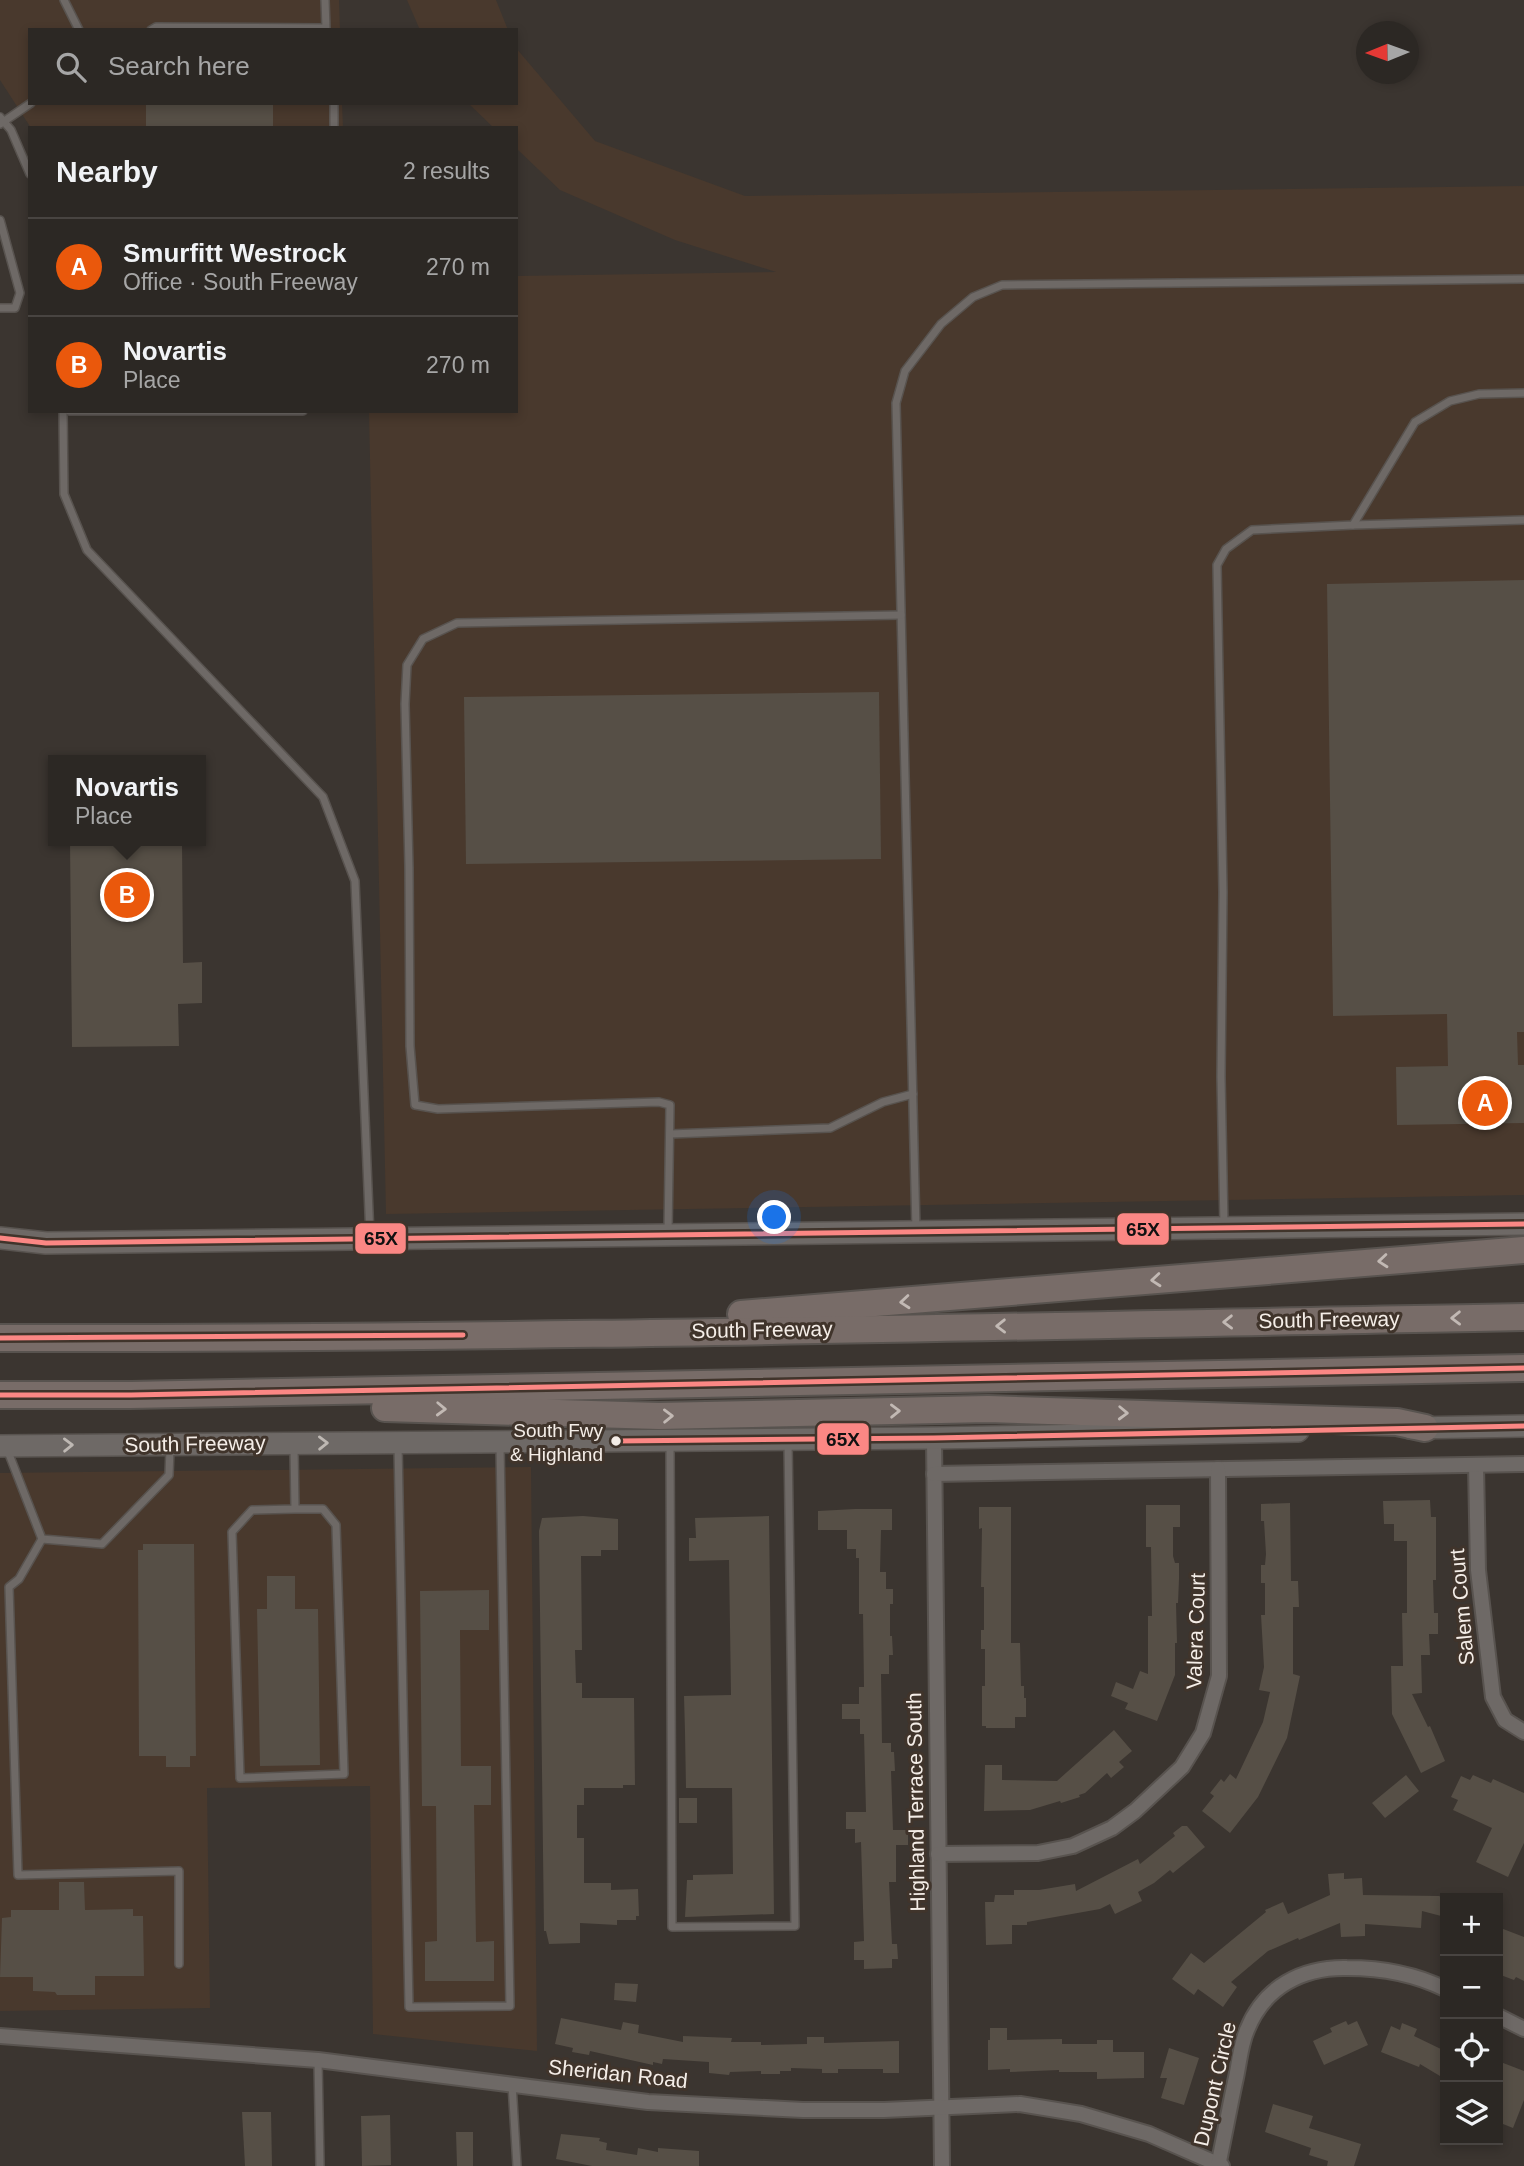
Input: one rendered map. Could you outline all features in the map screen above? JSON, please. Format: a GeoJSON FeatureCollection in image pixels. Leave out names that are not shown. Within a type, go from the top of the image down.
{"type":"FeatureCollection","features":[{"type":"Feature","properties":{"kind":"highway"},"geometry":{"type":"LineString","coordinates":[[467,1335],[868,1305],[1524,1250]]}},
{"type":"Feature","properties":{"kind":"highway","name":"South Freeway"},"geometry":{"type":"LineString","coordinates":[[0,1338],[467,1335],[1524,1317]]}},
{"type":"Feature","properties":{"kind":"highway"},"geometry":{"type":"LineString","coordinates":[[0,1395],[131,1395],[1524,1368]]}},
{"type":"Feature","properties":{"kind":"highway"},"geometry":{"type":"LineString","coordinates":[[131,1395],[165,1412],[402,1407],[659,1416],[988,1409],[1397,1422],[1425,1428]]}},
{"type":"Feature","properties":{"kind":"main road"},"geometry":{"type":"LineString","coordinates":[[0,1238],[47,1243],[1524,1224]]}},
{"type":"Feature","properties":{"kind":"main road","name":"South Freeway"},"geometry":{"type":"LineString","coordinates":[[3,1446],[934,1438],[1524,1426]]}},
{"type":"Feature","properties":{"kind":"street","name":"Highland Terrace South"},"geometry":{"type":"LineString","coordinates":[[934,1438],[942,2166]]}},
{"type":"Feature","properties":{"kind":"street"},"geometry":{"type":"LineString","coordinates":[[934,1474],[1524,1464]]}},
{"type":"Feature","properties":{"kind":"street","name":"Salem Court"},"geometry":{"type":"LineString","coordinates":[[1476,1465],[1478,1570],[1493,1697],[1505,1720],[1524,1732]]}},
{"type":"Feature","properties":{"kind":"street","name":"Valera Court"},"geometry":{"type":"LineString","coordinates":[[938,1854],[1038,1853],[1073,1846],[1112,1828],[1135,1811],[1182,1767],[1203,1732],[1219,1676],[1218,1469]]}},
{"type":"Feature","properties":{"kind":"street","name":"Dupont Circle"},"geometry":{"type":"LineString","coordinates":[[1219,2165],[1245,2033],[1257,2008],[1272,1991],[1293,1977],[1328,1968],[1381,1968],[1440,1986]]}},
{"type":"Feature","properties":{"kind":"street"},"geometry":{"type":"LineString","coordinates":[[1503,2018],[1524,2029]]}},
{"type":"Feature","properties":{"kind":"street","name":"Sheridan Road"},"geometry":{"type":"LineString","coordinates":[[0,2036],[318,2060],[648,2102],[803,2110],[884,2110],[1020,2104],[1080,2114],[1149,2134],[1219,2165]]}},
{"type":"Feature","properties":{"kind":"lane"},"geometry":{"type":"LineString","coordinates":[[64,0],[78,28]]}},
{"type":"Feature","properties":{"kind":"lane"},"geometry":{"type":"LineString","coordinates":[[326,0],[326,28]]}},
{"type":"Feature","properties":{"kind":"lane"},"geometry":{"type":"LineString","coordinates":[[154,28],[241,28]]}},
{"type":"Feature","properties":{"kind":"lane"},"geometry":{"type":"LineString","coordinates":[[28,105],[1,121],[11,130],[28,169]]}},
{"type":"Feature","properties":{"kind":"lane"},"geometry":{"type":"LineString","coordinates":[[334,105],[334,126]]}},
{"type":"Feature","properties":{"kind":"lane"},"geometry":{"type":"LineString","coordinates":[[0,220],[20,293],[15,308],[0,308]]}},
{"type":"Feature","properties":{"kind":"lane"},"geometry":{"type":"LineString","coordinates":[[916,1232],[896,403],[905,371],[941,324],[973,297],[1002,285],[1524,279]]}},
{"type":"Feature","properties":{"kind":"lane"},"geometry":{"type":"LineString","coordinates":[[1353,525],[1415,422],[1450,401],[1479,394],[1524,393]]}},
{"type":"Feature","properties":{"kind":"lane"},"geometry":{"type":"LineString","coordinates":[[63,413],[64,494],[87,550],[323,797],[355,881],[370,1240]]}},
{"type":"Feature","properties":{"kind":"lane"},"geometry":{"type":"LineString","coordinates":[[1224,1226],[1221,1077],[1223,892],[1217,565],[1226,549],[1252,530],[1524,520]]}},
{"type":"Feature","properties":{"kind":"lane"},"geometry":{"type":"LineString","coordinates":[[668,1237],[670,1105],[659,1102],[438,1109],[415,1105],[410,1046],[405,705],[407,665],[423,639],[457,623],[901,615]]}},
{"type":"Feature","properties":{"kind":"lane"},"geometry":{"type":"LineString","coordinates":[[670,1134],[830,1128],[883,1102],[913,1094]]}},
{"type":"Feature","properties":{"kind":"lane"},"geometry":{"type":"LineString","coordinates":[[670,1440],[672,1927],[700,1927],[795,1926],[788,1439]]}},
{"type":"Feature","properties":{"kind":"lane"},"geometry":{"type":"LineString","coordinates":[[398,1442],[409,2007],[510,2006],[500,1441]]}},
{"type":"Feature","properties":{"kind":"lane"},"geometry":{"type":"LineString","coordinates":[[293,1443],[295,1509]]}},
{"type":"Feature","properties":{"kind":"lane"},"geometry":{"type":"LineString","coordinates":[[42,1539],[102,1544],[169,1475],[170,1444]]}},
{"type":"Feature","properties":{"kind":"lane"},"geometry":{"type":"LineString","coordinates":[[3,1446],[42,1539]]}},
{"type":"Feature","properties":{"kind":"lane"},"geometry":{"type":"LineString","coordinates":[[295,1509],[323,1509],[336,1525],[344,1774],[240,1778],[232,1532],[252,1510],[295,1509]]}},
{"type":"Feature","properties":{"kind":"lane"},"geometry":{"type":"LineString","coordinates":[[42,1539],[19,1579],[9,1587],[18,1875],[179,1871],[179,1964]]}},
{"type":"Feature","properties":{"kind":"lane"},"geometry":{"type":"LineString","coordinates":[[318,2060],[320,2166]]}},
{"type":"Feature","properties":{"kind":"lane"},"geometry":{"type":"LineString","coordinates":[[512,2083],[517,2166]]}},
{"type":"Feature","properties":{"kind":"shaded area"},"geometry":{"type":"Polygon","coordinates":[[[0,0],[339,0],[340,28],[28,28],[28,105],[342,105],[343,126],[30,126],[0,80],[0,0]]]}},
{"type":"Feature","properties":{"kind":"shaded area"},"geometry":{"type":"Polygon","coordinates":[[[407,0],[496,0],[507,28],[419,28],[407,0]]]}},
{"type":"Feature","properties":{"kind":"shaded area"},"geometry":{"type":"Polygon","coordinates":[[[518,50],[595,141],[745,196],[1524,186],[1524,1195],[386,1214],[369,413],[518,413],[518,276],[776,272],[675,240],[560,190],[518,150],[518,126],[492,126],[470,105],[518,105],[518,50]]]}},
{"type":"Feature","properties":{"kind":"shaded area"},"geometry":{"type":"Polygon","coordinates":[[[531,1467],[537,2051],[373,2034],[370,1786],[207,1788],[210,2008],[0,2011],[0,1473],[531,1467]]]}},
{"type":"Feature","properties":{"kind":"building"},"geometry":{"type":"Polygon","coordinates":[[[146,105],[273,105],[273,126],[146,126],[146,105]]]}},
{"type":"Feature","properties":{"kind":"building"},"geometry":{"type":"Polygon","coordinates":[[[1524,580],[1524,1032],[1517,1032],[1518,1065],[1524,1065],[1524,1123],[1397,1125],[1396,1067],[1448,1066],[1447,1014],[1333,1016],[1327,584],[1524,580]]]}},
{"type":"Feature","properties":{"kind":"building"},"geometry":{"type":"Polygon","coordinates":[[[879,692],[881,859],[466,864],[464,697],[879,692]]]}},
{"type":"Feature","properties":{"kind":"building"},"geometry":{"type":"Polygon","coordinates":[[[70,846],[182,846],[183,963],[202,962],[202,1003],[178,1004],[179,1046],[72,1047],[70,846]]]}},
{"type":"Feature","properties":{"kind":"building"},"geometry":{"type":"Polygon","coordinates":[[[1430,1500],[1431,1517],[1436,1517],[1436,1580],[1433,1580],[1438,1634],[1429,1634],[1430,1655],[1421,1655],[1422,1693],[1412,1694],[1445,1761],[1421,1773],[1392,1714],[1391,1666],[1403,1666],[1402,1613],[1407,1613],[1407,1541],[1394,1541],[1394,1524],[1384,1524],[1383,1501],[1430,1500]]]}},
{"type":"Feature","properties":{"kind":"building"},"geometry":{"type":"Polygon","coordinates":[[[1290,1503],[1291,1581],[1298,1581],[1299,1607],[1293,1607],[1293,1674],[1300,1676],[1287,1738],[1258,1797],[1230,1833],[1202,1811],[1214,1796],[1210,1793],[1221,1779],[1224,1782],[1230,1774],[1236,1779],[1263,1722],[1270,1692],[1259,1690],[1264,1667],[1261,1615],[1265,1615],[1265,1583],[1261,1583],[1261,1565],[1265,1565],[1266,1554],[1261,1504],[1290,1503]]]}},
{"type":"Feature","properties":{"kind":"building"},"geometry":{"type":"Polygon","coordinates":[[[1146,1505],[1180,1505],[1180,1527],[1173,1527],[1173,1556],[1175,1563],[1179,1563],[1175,1675],[1157,1721],[1125,1709],[1128,1703],[1111,1696],[1116,1682],[1133,1689],[1140,1671],[1148,1674],[1148,1616],[1152,1616],[1151,1547],[1146,1547],[1146,1505]]]}},
{"type":"Feature","properties":{"kind":"building"},"geometry":{"type":"Polygon","coordinates":[[[979,1507],[1011,1507],[1011,1643],[1020,1643],[1021,1686],[1024,1686],[1026,1698],[1026,1717],[1015,1717],[1015,1728],[982,1726],[985,1649],[981,1649],[984,1587],[981,1587],[982,1528],[979,1529],[979,1507]]]}},
{"type":"Feature","properties":{"kind":"building"},"geometry":{"type":"Polygon","coordinates":[[[892,1509],[892,1530],[881,1530],[880,1572],[886,1572],[886,1589],[893,1589],[890,1636],[893,1655],[889,1655],[889,1674],[881,1674],[882,1743],[891,1743],[891,1752],[894,1752],[895,1771],[891,1771],[893,1830],[908,1830],[908,1845],[896,1845],[896,1882],[889,1882],[892,1944],[897,1944],[898,1959],[892,1959],[892,1968],[864,1969],[864,1960],[854,1960],[854,1942],[864,1941],[861,1842],[855,1843],[855,1829],[846,1829],[846,1812],[866,1812],[864,1734],[860,1734],[860,1719],[842,1719],[842,1704],[859,1704],[859,1687],[864,1687],[863,1614],[859,1614],[859,1558],[856,1558],[856,1549],[847,1549],[847,1530],[818,1530],[818,1511],[892,1509]]]}},
{"type":"Feature","properties":{"kind":"building"},"geometry":{"type":"Polygon","coordinates":[[[583,1516],[618,1519],[618,1550],[601,1550],[601,1556],[581,1556],[582,1650],[575,1650],[576,1683],[582,1683],[582,1698],[634,1698],[635,1785],[623,1785],[623,1788],[584,1788],[584,1805],[577,1805],[577,1838],[584,1838],[584,1883],[611,1883],[611,1890],[638,1889],[639,1916],[636,1916],[636,1920],[617,1920],[617,1925],[580,1923],[580,1943],[549,1944],[544,1931],[539,1531],[542,1518],[583,1516]]]}},
{"type":"Feature","properties":{"kind":"building"},"geometry":{"type":"Polygon","coordinates":[[[769,1516],[774,1914],[685,1917],[687,1880],[693,1880],[693,1875],[733,1874],[732,1788],[686,1788],[684,1696],[731,1695],[729,1560],[689,1561],[689,1538],[696,1538],[695,1518],[769,1516]]]}},
{"type":"Feature","properties":{"kind":"building"},"geometry":{"type":"Polygon","coordinates":[[[143,1544],[194,1544],[196,1756],[190,1756],[190,1767],[166,1767],[166,1756],[139,1756],[138,1550],[143,1550],[143,1544]]]}},
{"type":"Feature","properties":{"kind":"building"},"geometry":{"type":"Polygon","coordinates":[[[267,1576],[295,1576],[295,1609],[318,1609],[320,1765],[260,1766],[257,1609],[267,1609],[267,1576]]]}},
{"type":"Feature","properties":{"kind":"building"},"geometry":{"type":"Polygon","coordinates":[[[489,1590],[489,1630],[460,1630],[461,1766],[491,1766],[491,1805],[474,1805],[476,1942],[494,1941],[494,1981],[425,1981],[425,1942],[437,1941],[436,1806],[422,1806],[420,1591],[489,1590]]]}},
{"type":"Feature","properties":{"kind":"building"},"geometry":{"type":"Polygon","coordinates":[[[1114,1730],[1132,1751],[1119,1762],[1124,1767],[1111,1778],[1107,1773],[1085,1793],[1079,1795],[1080,1797],[1061,1803],[1060,1801],[1030,1810],[984,1811],[985,1765],[1002,1765],[1002,1780],[1057,1781],[1114,1730]]]}},
{"type":"Feature","properties":{"kind":"building"},"geometry":{"type":"Polygon","coordinates":[[[1406,1775],[1419,1791],[1385,1818],[1372,1803],[1406,1775]]]}},
{"type":"Feature","properties":{"kind":"building"},"geometry":{"type":"Polygon","coordinates":[[[1473,1775],[1491,1783],[1493,1779],[1524,1793],[1524,1843],[1508,1877],[1476,1862],[1492,1828],[1453,1810],[1458,1800],[1451,1797],[1461,1776],[1470,1780],[1473,1775]]]}},
{"type":"Feature","properties":{"kind":"building"},"geometry":{"type":"Polygon","coordinates":[[[679,1798],[697,1798],[697,1823],[679,1823],[679,1798]]]}},
{"type":"Feature","properties":{"kind":"building"},"geometry":{"type":"Polygon","coordinates":[[[1182,1826],[1187,1826],[1205,1847],[1173,1873],[1170,1870],[1138,1892],[1142,1901],[1115,1914],[1110,1904],[1100,1909],[1027,1922],[1027,1925],[1012,1925],[1012,1944],[986,1945],[985,1902],[994,1902],[995,1895],[1014,1895],[1014,1890],[1039,1890],[1075,1884],[1076,1891],[1138,1859],[1140,1864],[1175,1836],[1173,1833],[1182,1826]]]}},
{"type":"Feature","properties":{"kind":"building"},"geometry":{"type":"Polygon","coordinates":[[[1344,1873],[1344,1879],[1362,1878],[1363,1895],[1439,1896],[1440,1916],[1422,1911],[1421,1928],[1365,1924],[1365,1936],[1341,1937],[1340,1923],[1299,1940],[1298,1938],[1268,1951],[1231,1982],[1237,1987],[1223,2007],[1198,1989],[1194,1995],[1172,1979],[1191,1953],[1204,1963],[1266,1912],[1265,1910],[1283,1902],[1288,1914],[1330,1895],[1328,1874],[1344,1873]]]}},
{"type":"Feature","properties":{"kind":"building"},"geometry":{"type":"Polygon","coordinates":[[[59,1882],[84,1882],[85,1910],[133,1909],[133,1916],[143,1916],[144,1976],[95,1976],[95,1995],[57,1995],[55,1992],[33,1991],[33,1977],[0,1977],[2,1918],[11,1917],[11,1910],[59,1910],[59,1882]]]}},
{"type":"Feature","properties":{"kind":"building"},"geometry":{"type":"Polygon","coordinates":[[[1503,1929],[1524,1937],[1524,1981],[1516,1977],[1514,1980],[1503,1976],[1503,1929]]]}},
{"type":"Feature","properties":{"kind":"building"},"geometry":{"type":"Polygon","coordinates":[[[615,1983],[638,1984],[636,2002],[614,2000],[615,1983]]]}},
{"type":"Feature","properties":{"kind":"building"},"geometry":{"type":"Polygon","coordinates":[[[561,2018],[621,2030],[623,2022],[639,2025],[638,2033],[683,2042],[683,2036],[732,2038],[731,2042],[761,2042],[761,2045],[807,2044],[807,2037],[824,2037],[824,2043],[899,2041],[899,2073],[883,2073],[883,2069],[838,2069],[838,2073],[822,2073],[822,2069],[791,2068],[791,2071],[780,2071],[780,2074],[761,2074],[761,2071],[730,2072],[729,2075],[709,2073],[709,2062],[663,2059],[662,2064],[653,2062],[653,2065],[590,2051],[589,2055],[572,2052],[573,2048],[555,2044],[561,2018]]]}},
{"type":"Feature","properties":{"kind":"building"},"geometry":{"type":"Polygon","coordinates":[[[1346,2021],[1348,2025],[1357,2021],[1368,2045],[1324,2065],[1313,2041],[1332,2032],[1330,2028],[1346,2021]]]}},
{"type":"Feature","properties":{"kind":"building"},"geometry":{"type":"Polygon","coordinates":[[[1402,2023],[1417,2029],[1414,2036],[1440,2049],[1440,2076],[1420,2064],[1419,2067],[1381,2052],[1391,2026],[1400,2030],[1402,2023]]]}},
{"type":"Feature","properties":{"kind":"building"},"geometry":{"type":"Polygon","coordinates":[[[990,2028],[1007,2028],[1007,2040],[1062,2039],[1062,2044],[1097,2044],[1097,2040],[1113,2040],[1113,2052],[1144,2052],[1144,2078],[1097,2079],[1097,2072],[1059,2070],[988,2070],[990,2028]]]}},
{"type":"Feature","properties":{"kind":"building"},"geometry":{"type":"Polygon","coordinates":[[[1169,2048],[1199,2058],[1184,2105],[1161,2098],[1167,2078],[1160,2078],[1169,2048]]]}},
{"type":"Feature","properties":{"kind":"building"},"geometry":{"type":"Polygon","coordinates":[[[1503,2063],[1524,2071],[1524,2100],[1513,2128],[1503,2124],[1503,2063]]]}},
{"type":"Feature","properties":{"kind":"building"},"geometry":{"type":"Polygon","coordinates":[[[1273,2104],[1313,2116],[1309,2128],[1361,2144],[1354,2166],[1327,2166],[1328,2161],[1309,2155],[1311,2148],[1265,2132],[1273,2104]]]}},
{"type":"Feature","properties":{"kind":"building"},"geometry":{"type":"Polygon","coordinates":[[[242,2112],[271,2112],[272,2166],[245,2166],[242,2112]]]}},
{"type":"Feature","properties":{"kind":"building"},"geometry":{"type":"Polygon","coordinates":[[[390,2115],[391,2165],[362,2166],[361,2116],[390,2115]]]}},
{"type":"Feature","properties":{"kind":"building"},"geometry":{"type":"Polygon","coordinates":[[[456,2132],[473,2132],[473,2166],[457,2166],[456,2132]]]}},
{"type":"Feature","properties":{"kind":"building"},"geometry":{"type":"Polygon","coordinates":[[[561,2134],[600,2138],[599,2141],[607,2143],[606,2150],[637,2155],[638,2148],[658,2152],[658,2148],[699,2151],[699,2166],[592,2166],[556,2159],[561,2134]]]}},
{"type":"Feature","properties":{"kind":"transit line","name":"65X"},"geometry":{"type":"LineString","coordinates":[[0,1238],[46,1243],[1524,1224]]}},
{"type":"Feature","properties":{"kind":"transit line","name":"65X"},"geometry":{"type":"LineString","coordinates":[[0,1338],[463,1335]]}},
{"type":"Feature","properties":{"kind":"transit line","name":"65X"},"geometry":{"type":"LineString","coordinates":[[0,1395],[131,1395],[1524,1368]]}},
{"type":"Feature","properties":{"kind":"transit line","name":"65X"},"geometry":{"type":"LineString","coordinates":[[616,1441],[934,1438],[1524,1426]]}},
{"type":"Feature","properties":{"kind":"place","name":"Novartis"},"geometry":{"type":"Point","coordinates":[127,895]}},
{"type":"Feature","properties":{"kind":"place","name":"Smurfitt Westrock"},"geometry":{"type":"Point","coordinates":[1485,1103]}},
{"type":"Feature","properties":{"kind":"place","name":"South Fwy & Highland"},"geometry":{"type":"Point","coordinates":[616,1441]}}]}
